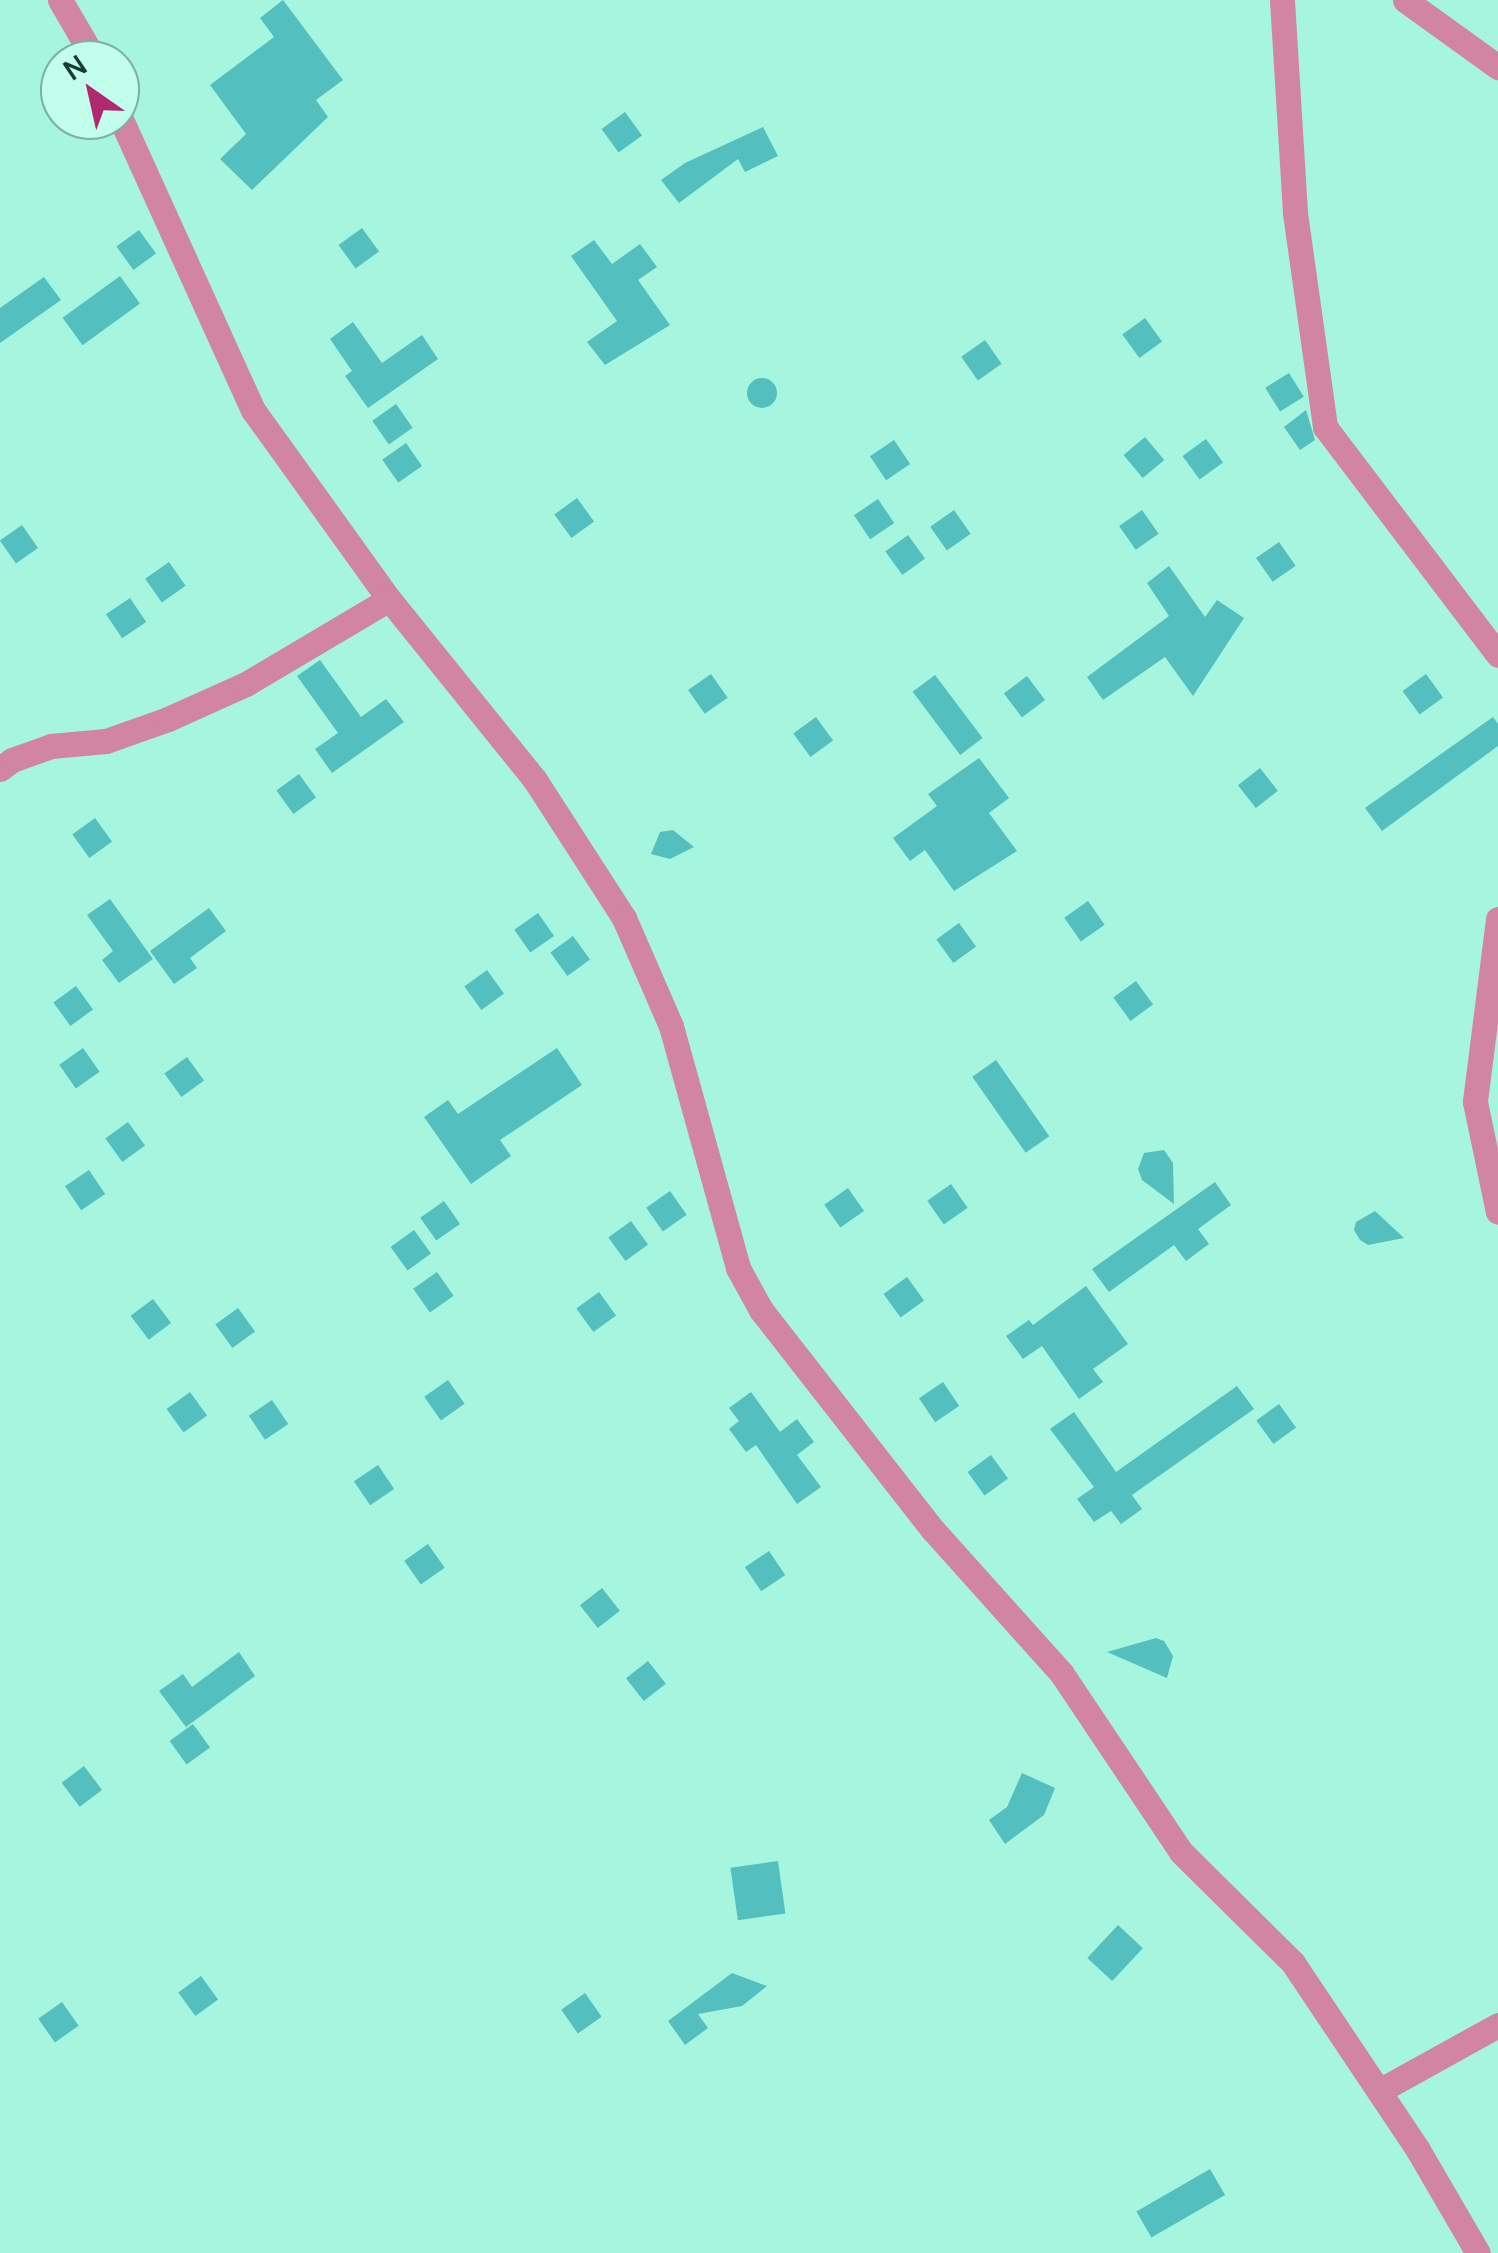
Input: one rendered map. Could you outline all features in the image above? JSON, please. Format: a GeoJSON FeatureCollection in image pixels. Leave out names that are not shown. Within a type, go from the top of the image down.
{"type":"FeatureCollection","features":[{"type":"Feature","properties":{"kind":"street"},"geometry":{"type":"LineString","coordinates":[[60,0],[83,40]]}},
{"type":"Feature","properties":{"kind":"street"},"geometry":{"type":"LineString","coordinates":[[1282,0],[1295,213],[1326,428],[1498,655]]}},
{"type":"Feature","properties":{"kind":"street"},"geometry":{"type":"LineString","coordinates":[[1404,0],[1498,67]]}},
{"type":"Feature","properties":{"kind":"street"},"geometry":{"type":"LineString","coordinates":[[130,140],[253,410],[389,599],[535,780],[624,918],[671,1026],[738,1268],[761,1310],[933,1530],[1062,1674],[1181,1852],[1293,1964],[1380,2091],[1478,2253]]}},
{"type":"Feature","properties":{"kind":"street"},"geometry":{"type":"LineString","coordinates":[[0,769],[12,760],[51,746],[106,741],[168,719],[246,684],[389,599]]}},
{"type":"Feature","properties":{"kind":"street"},"geometry":{"type":"LineString","coordinates":[[1498,919],[1475,1102],[1498,1212]]}},
{"type":"Feature","properties":{"kind":"street"},"geometry":{"type":"LineString","coordinates":[[1380,2091],[1498,2025]]}},
{"type":"Feature","properties":{"kind":"building"},"geometry":{"type":"Polygon","coordinates":[[[283,0],[343,80],[316,100],[328,117],[252,190],[220,159],[246,134],[210,85],[274,37],[260,18],[283,0]]]}},
{"type":"Feature","properties":{"kind":"building"},"geometry":{"type":"Polygon","coordinates":[[[625,112],[642,135],[619,153],[602,129],[625,112]]]}},
{"type":"Feature","properties":{"kind":"building"},"geometry":{"type":"Polygon","coordinates":[[[763,127],[778,156],[745,172],[738,159],[679,203],[661,180],[685,163],[763,127]]]}},
{"type":"Feature","properties":{"kind":"building"},"geometry":{"type":"Polygon","coordinates":[[[362,228],[379,251],[356,269],[339,245],[362,228]]]}},
{"type":"Feature","properties":{"kind":"building"},"geometry":{"type":"Polygon","coordinates":[[[139,230],[156,253],[133,270],[116,246],[139,230]]]}},
{"type":"Feature","properties":{"kind":"building"},"geometry":{"type":"Polygon","coordinates":[[[594,240],[612,264],[640,244],[657,267],[638,280],[670,325],[605,365],[587,342],[617,321],[571,256],[594,240]]]}},
{"type":"Feature","properties":{"kind":"building"},"geometry":{"type":"Polygon","coordinates":[[[120,276],[140,304],[83,345],[63,318],[120,276]]]}},
{"type":"Feature","properties":{"kind":"building"},"geometry":{"type":"Polygon","coordinates":[[[44,277],[61,300],[0,343],[0,308],[44,277]]]}},
{"type":"Feature","properties":{"kind":"building"},"geometry":{"type":"Polygon","coordinates":[[[1145,318],[1162,341],[1139,358],[1122,334],[1145,318]]]}},
{"type":"Feature","properties":{"kind":"building"},"geometry":{"type":"Polygon","coordinates":[[[353,322],[382,363],[422,335],[438,359],[368,408],[345,376],[352,371],[330,339],[353,322]]]}},
{"type":"Feature","properties":{"kind":"building"},"geometry":{"type":"Polygon","coordinates":[[[985,340],[1002,364],[978,380],[961,357],[985,340]]]}},
{"type":"Feature","properties":{"kind":"building"},"geometry":{"type":"Polygon","coordinates":[[[1289,373],[1304,397],[1280,412],[1265,388],[1289,373]]]}},
{"type":"Feature","properties":{"kind":"building"},"geometry":{"type":"Polygon","coordinates":[[[762,378],[773,382],[777,393],[773,404],[762,408],[751,404],[747,393],[751,382],[762,378]]]}},
{"type":"Feature","properties":{"kind":"building"},"geometry":{"type":"Polygon","coordinates":[[[396,404],[413,428],[389,444],[372,421],[396,404]]]}},
{"type":"Feature","properties":{"kind":"building"},"geometry":{"type":"Polygon","coordinates":[[[1306,410],[1315,440],[1300,450],[1284,427],[1306,410]]]}},
{"type":"Feature","properties":{"kind":"building"},"geometry":{"type":"Polygon","coordinates":[[[1145,437],[1164,460],[1143,478],[1124,455],[1145,437]]]}},
{"type":"Feature","properties":{"kind":"building"},"geometry":{"type":"Polygon","coordinates":[[[1206,439],[1223,462],[1200,480],[1183,456],[1206,439]]]}},
{"type":"Feature","properties":{"kind":"building"},"geometry":{"type":"Polygon","coordinates":[[[894,440],[910,464],[886,480],[870,456],[894,440]]]}},
{"type":"Feature","properties":{"kind":"building"},"geometry":{"type":"Polygon","coordinates":[[[406,443],[422,466],[398,483],[382,460],[406,443]]]}},
{"type":"Feature","properties":{"kind":"building"},"geometry":{"type":"Polygon","coordinates":[[[577,498],[594,521],[571,538],[554,514],[577,498]]]}},
{"type":"Feature","properties":{"kind":"building"},"geometry":{"type":"Polygon","coordinates":[[[878,499],[894,523],[870,539],[854,515],[878,499]]]}},
{"type":"Feature","properties":{"kind":"building"},"geometry":{"type":"Polygon","coordinates":[[[954,510],[971,534],[947,550],[930,527],[954,510]]]}},
{"type":"Feature","properties":{"kind":"building"},"geometry":{"type":"Polygon","coordinates":[[[1142,510],[1159,534],[1136,550],[1119,526],[1142,510]]]}},
{"type":"Feature","properties":{"kind":"building"},"geometry":{"type":"Polygon","coordinates":[[[22,525],[38,548],[16,563],[0,540],[22,525]]]}},
{"type":"Feature","properties":{"kind":"building"},"geometry":{"type":"Polygon","coordinates":[[[908,535],[925,558],[902,575],[885,551],[908,535]]]}},
{"type":"Feature","properties":{"kind":"building"},"geometry":{"type":"Polygon","coordinates":[[[1279,542],[1296,566],[1273,582],[1256,558],[1279,542]]]}},
{"type":"Feature","properties":{"kind":"building"},"geometry":{"type":"Polygon","coordinates":[[[169,562],[186,586],[162,602],[145,579],[169,562]]]}},
{"type":"Feature","properties":{"kind":"building"},"geometry":{"type":"Polygon","coordinates":[[[1169,566],[1205,617],[1217,600],[1244,618],[1193,696],[1165,657],[1103,700],[1087,677],[1169,616],[1147,583],[1169,566]]]}},
{"type":"Feature","properties":{"kind":"building"},"geometry":{"type":"Polygon","coordinates":[[[130,598],[146,622],[122,638],[106,614],[130,598]]]}},
{"type":"Feature","properties":{"kind":"building"},"geometry":{"type":"Polygon","coordinates":[[[320,660],[361,717],[386,699],[404,722],[332,773],[315,749],[338,733],[297,676],[320,660]]]}},
{"type":"Feature","properties":{"kind":"building"},"geometry":{"type":"Polygon","coordinates":[[[711,674],[728,698],[705,714],[688,690],[711,674]]]}},
{"type":"Feature","properties":{"kind":"building"},"geometry":{"type":"Polygon","coordinates":[[[1426,674],[1443,697],[1420,715],[1403,691],[1426,674]]]}},
{"type":"Feature","properties":{"kind":"building"},"geometry":{"type":"Polygon","coordinates":[[[935,675],[983,738],[960,755],[913,692],[935,675]]]}},
{"type":"Feature","properties":{"kind":"building"},"geometry":{"type":"Polygon","coordinates":[[[1027,676],[1045,700],[1022,717],[1004,693],[1027,676]]]}},
{"type":"Feature","properties":{"kind":"building"},"geometry":{"type":"Polygon","coordinates":[[[816,717],[833,740],[810,757],[793,733],[816,717]]]}},
{"type":"Feature","properties":{"kind":"building"},"geometry":{"type":"Polygon","coordinates":[[[1493,717],[1498,724],[1498,746],[1382,831],[1365,808],[1493,717]]]}},
{"type":"Feature","properties":{"kind":"building"},"geometry":{"type":"Polygon","coordinates":[[[979,758],[1009,798],[989,813],[1017,851],[954,891],[925,850],[910,861],[893,838],[937,806],[928,794],[979,758]]]}},
{"type":"Feature","properties":{"kind":"building"},"geometry":{"type":"Polygon","coordinates":[[[1260,768],[1278,791],[1256,808],[1238,785],[1260,768]]]}},
{"type":"Feature","properties":{"kind":"building"},"geometry":{"type":"Polygon","coordinates":[[[299,774],[316,797],[293,814],[276,790],[299,774]]]}},
{"type":"Feature","properties":{"kind":"building"},"geometry":{"type":"Polygon","coordinates":[[[95,818],[112,841],[89,858],[72,834],[95,818]]]}},
{"type":"Feature","properties":{"kind":"building"},"geometry":{"type":"Polygon","coordinates":[[[673,830],[694,847],[670,859],[651,854],[660,832],[673,830]]]}},
{"type":"Feature","properties":{"kind":"building"},"geometry":{"type":"Polygon","coordinates":[[[110,899],[153,959],[119,983],[102,960],[113,951],[87,915],[110,899]]]}},
{"type":"Feature","properties":{"kind":"building"},"geometry":{"type":"Polygon","coordinates":[[[1088,901],[1105,925],[1081,941],[1064,918],[1088,901]]]}},
{"type":"Feature","properties":{"kind":"building"},"geometry":{"type":"Polygon","coordinates":[[[209,908],[226,931],[190,958],[197,968],[174,984],[150,951],[209,908]]]}},
{"type":"Feature","properties":{"kind":"building"},"geometry":{"type":"Polygon","coordinates":[[[538,913],[554,936],[530,953],[514,930],[538,913]]]}},
{"type":"Feature","properties":{"kind":"building"},"geometry":{"type":"Polygon","coordinates":[[[959,923],[976,946],[953,963],[936,939],[959,923]]]}},
{"type":"Feature","properties":{"kind":"building"},"geometry":{"type":"Polygon","coordinates":[[[573,936],[590,959],[567,976],[550,952],[573,936]]]}},
{"type":"Feature","properties":{"kind":"building"},"geometry":{"type":"Polygon","coordinates":[[[487,970],[504,993],[481,1010],[464,986],[487,970]]]}},
{"type":"Feature","properties":{"kind":"building"},"geometry":{"type":"Polygon","coordinates":[[[1136,981],[1153,1004],[1130,1021],[1113,997],[1136,981]]]}},
{"type":"Feature","properties":{"kind":"building"},"geometry":{"type":"Polygon","coordinates":[[[76,986],[93,1009],[70,1026],[53,1002],[76,986]]]}},
{"type":"Feature","properties":{"kind":"building"},"geometry":{"type":"Polygon","coordinates":[[[83,1048],[100,1072],[76,1088],[59,1065],[83,1048]]]}},
{"type":"Feature","properties":{"kind":"building"},"geometry":{"type":"Polygon","coordinates":[[[557,1048],[582,1085],[500,1140],[511,1156],[471,1184],[424,1117],[448,1100],[458,1114],[557,1048]]]}},
{"type":"Feature","properties":{"kind":"building"},"geometry":{"type":"Polygon","coordinates":[[[187,1057],[204,1080],[181,1097],[164,1073],[187,1057]]]}},
{"type":"Feature","properties":{"kind":"building"},"geometry":{"type":"Polygon","coordinates":[[[996,1060],[1049,1136],[1026,1153],[972,1077],[996,1060]]]}},
{"type":"Feature","properties":{"kind":"building"},"geometry":{"type":"Polygon","coordinates":[[[128,1122],[145,1145],[122,1162],[105,1138],[128,1122]]]}},
{"type":"Feature","properties":{"kind":"building"},"geometry":{"type":"Polygon","coordinates":[[[1164,1150],[1173,1163],[1174,1204],[1142,1180],[1138,1169],[1144,1153],[1164,1150]]]}},
{"type":"Feature","properties":{"kind":"building"},"geometry":{"type":"Polygon","coordinates":[[[89,1170],[105,1194],[81,1210],[65,1186],[89,1170]]]}},
{"type":"Feature","properties":{"kind":"building"},"geometry":{"type":"Polygon","coordinates":[[[1215,1182],[1231,1205],[1198,1229],[1209,1244],[1186,1261],[1174,1245],[1109,1292],[1092,1269],[1215,1182]]]}},
{"type":"Feature","properties":{"kind":"building"},"geometry":{"type":"Polygon","coordinates":[[[951,1184],[968,1208],[944,1224],[927,1201],[951,1184]]]}},
{"type":"Feature","properties":{"kind":"building"},"geometry":{"type":"Polygon","coordinates":[[[848,1188],[864,1211],[840,1228],[824,1205],[848,1188]]]}},
{"type":"Feature","properties":{"kind":"building"},"geometry":{"type":"Polygon","coordinates":[[[670,1191],[687,1215],[663,1231],[646,1208],[670,1191]]]}},
{"type":"Feature","properties":{"kind":"building"},"geometry":{"type":"Polygon","coordinates":[[[444,1201],[460,1224],[436,1241],[420,1218],[444,1201]]]}},
{"type":"Feature","properties":{"kind":"building"},"geometry":{"type":"Polygon","coordinates":[[[1375,1211],[1404,1238],[1368,1245],[1360,1240],[1354,1230],[1356,1222],[1375,1211]]]}},
{"type":"Feature","properties":{"kind":"building"},"geometry":{"type":"Polygon","coordinates":[[[631,1221],[648,1244],[625,1261],[608,1237],[631,1221]]]}},
{"type":"Feature","properties":{"kind":"building"},"geometry":{"type":"Polygon","coordinates":[[[414,1230],[431,1253],[408,1271],[391,1247],[414,1230]]]}},
{"type":"Feature","properties":{"kind":"building"},"geometry":{"type":"Polygon","coordinates":[[[437,1272],[454,1296],[430,1312],[413,1289],[437,1272]]]}},
{"type":"Feature","properties":{"kind":"building"},"geometry":{"type":"Polygon","coordinates":[[[907,1277],[924,1300],[901,1318],[884,1294],[907,1277]]]}},
{"type":"Feature","properties":{"kind":"building"},"geometry":{"type":"Polygon","coordinates":[[[1086,1286],[1128,1344],[1093,1369],[1103,1382],[1079,1399],[1042,1346],[1023,1359],[1006,1336],[1029,1320],[1033,1325],[1086,1286]]]}},
{"type":"Feature","properties":{"kind":"building"},"geometry":{"type":"Polygon","coordinates":[[[599,1292],[616,1315],[593,1332],[576,1308],[599,1292]]]}},
{"type":"Feature","properties":{"kind":"building"},"geometry":{"type":"Polygon","coordinates":[[[153,1299],[171,1323],[149,1340],[131,1316],[153,1299]]]}},
{"type":"Feature","properties":{"kind":"building"},"geometry":{"type":"Polygon","coordinates":[[[238,1308],[255,1331],[232,1348],[215,1324],[238,1308]]]}},
{"type":"Feature","properties":{"kind":"building"},"geometry":{"type":"Polygon","coordinates":[[[448,1380],[465,1404],[441,1420],[424,1397],[448,1380]]]}},
{"type":"Feature","properties":{"kind":"building"},"geometry":{"type":"Polygon","coordinates":[[[943,1382],[959,1406],[935,1422],[919,1398],[943,1382]]]}},
{"type":"Feature","properties":{"kind":"building"},"geometry":{"type":"Polygon","coordinates":[[[1237,1386],[1254,1409],[1132,1495],[1142,1509],[1121,1524],[1111,1511],[1094,1522],[1077,1499],[1094,1487],[1050,1429],[1074,1412],[1116,1472],[1237,1386]]]}},
{"type":"Feature","properties":{"kind":"building"},"geometry":{"type":"Polygon","coordinates":[[[190,1392],[207,1415],[184,1433],[167,1409],[190,1392]]]}},
{"type":"Feature","properties":{"kind":"building"},"geometry":{"type":"Polygon","coordinates":[[[751,1392],[780,1432],[797,1419],[814,1442],[797,1455],[821,1487],[797,1504],[756,1445],[746,1452],[729,1429],[739,1421],[729,1408],[751,1392]]]}},
{"type":"Feature","properties":{"kind":"building"},"geometry":{"type":"Polygon","coordinates":[[[272,1400],[288,1424],[265,1440],[249,1416],[272,1400]]]}},
{"type":"Feature","properties":{"kind":"building"},"geometry":{"type":"Polygon","coordinates":[[[1279,1404],[1296,1427],[1273,1444],[1256,1420],[1279,1404]]]}},
{"type":"Feature","properties":{"kind":"building"},"geometry":{"type":"Polygon","coordinates":[[[991,1455],[1008,1478],[985,1496],[968,1472],[991,1455]]]}},
{"type":"Feature","properties":{"kind":"building"},"geometry":{"type":"Polygon","coordinates":[[[378,1465],[394,1489],[370,1505],[354,1481],[378,1465]]]}},
{"type":"Feature","properties":{"kind":"building"},"geometry":{"type":"Polygon","coordinates":[[[428,1544],[445,1568],[421,1584],[404,1561],[428,1544]]]}},
{"type":"Feature","properties":{"kind":"building"},"geometry":{"type":"Polygon","coordinates":[[[769,1551],[785,1575],[761,1591],[745,1567],[769,1551]]]}},
{"type":"Feature","properties":{"kind":"building"},"geometry":{"type":"Polygon","coordinates":[[[602,1588],[620,1611],[598,1628],[580,1605],[602,1588]]]}},
{"type":"Feature","properties":{"kind":"building"},"geometry":{"type":"Polygon","coordinates":[[[1156,1638],[1164,1641],[1173,1656],[1167,1678],[1107,1652],[1156,1638]]]}},
{"type":"Feature","properties":{"kind":"building"},"geometry":{"type":"Polygon","coordinates":[[[239,1652],[255,1676],[186,1727],[159,1691],[183,1674],[192,1687],[239,1652]]]}},
{"type":"Feature","properties":{"kind":"building"},"geometry":{"type":"Polygon","coordinates":[[[648,1661],[666,1684],[644,1701],[626,1678],[648,1661]]]}},
{"type":"Feature","properties":{"kind":"building"},"geometry":{"type":"Polygon","coordinates":[[[193,1724],[210,1747],[187,1765],[170,1741],[193,1724]]]}},
{"type":"Feature","properties":{"kind":"building"},"geometry":{"type":"Polygon","coordinates":[[[84,1766],[102,1790],[80,1807],[62,1783],[84,1766]]]}},
{"type":"Feature","properties":{"kind":"building"},"geometry":{"type":"Polygon","coordinates":[[[1022,1773],[1055,1788],[1044,1815],[1005,1844],[989,1820],[1007,1807],[1022,1773]]]}},
{"type":"Feature","properties":{"kind":"building"},"geometry":{"type":"Polygon","coordinates":[[[778,1861],[785,1913],[738,1920],[730,1868],[778,1861]]]}},
{"type":"Feature","properties":{"kind":"building"},"geometry":{"type":"Polygon","coordinates":[[[1118,1925],[1143,1948],[1112,1981],[1087,1958],[1118,1925]]]}},
{"type":"Feature","properties":{"kind":"building"},"geometry":{"type":"Polygon","coordinates":[[[732,1973],[767,1986],[742,2006],[698,2014],[708,2028],[685,2045],[668,2021],[732,1973]]]}},
{"type":"Feature","properties":{"kind":"building"},"geometry":{"type":"Polygon","coordinates":[[[201,1976],[218,1999],[195,2016],[178,1992],[201,1976]]]}},
{"type":"Feature","properties":{"kind":"building"},"geometry":{"type":"Polygon","coordinates":[[[585,1993],[602,2017],[578,2033],[561,2010],[585,1993]]]}},
{"type":"Feature","properties":{"kind":"building"},"geometry":{"type":"Polygon","coordinates":[[[62,2002],[79,2026],[55,2042],[38,2019],[62,2002]]]}},
{"type":"Feature","properties":{"kind":"building"},"geometry":{"type":"Polygon","coordinates":[[[1210,2169],[1225,2195],[1151,2237],[1136,2212],[1210,2169]]]}}]}
